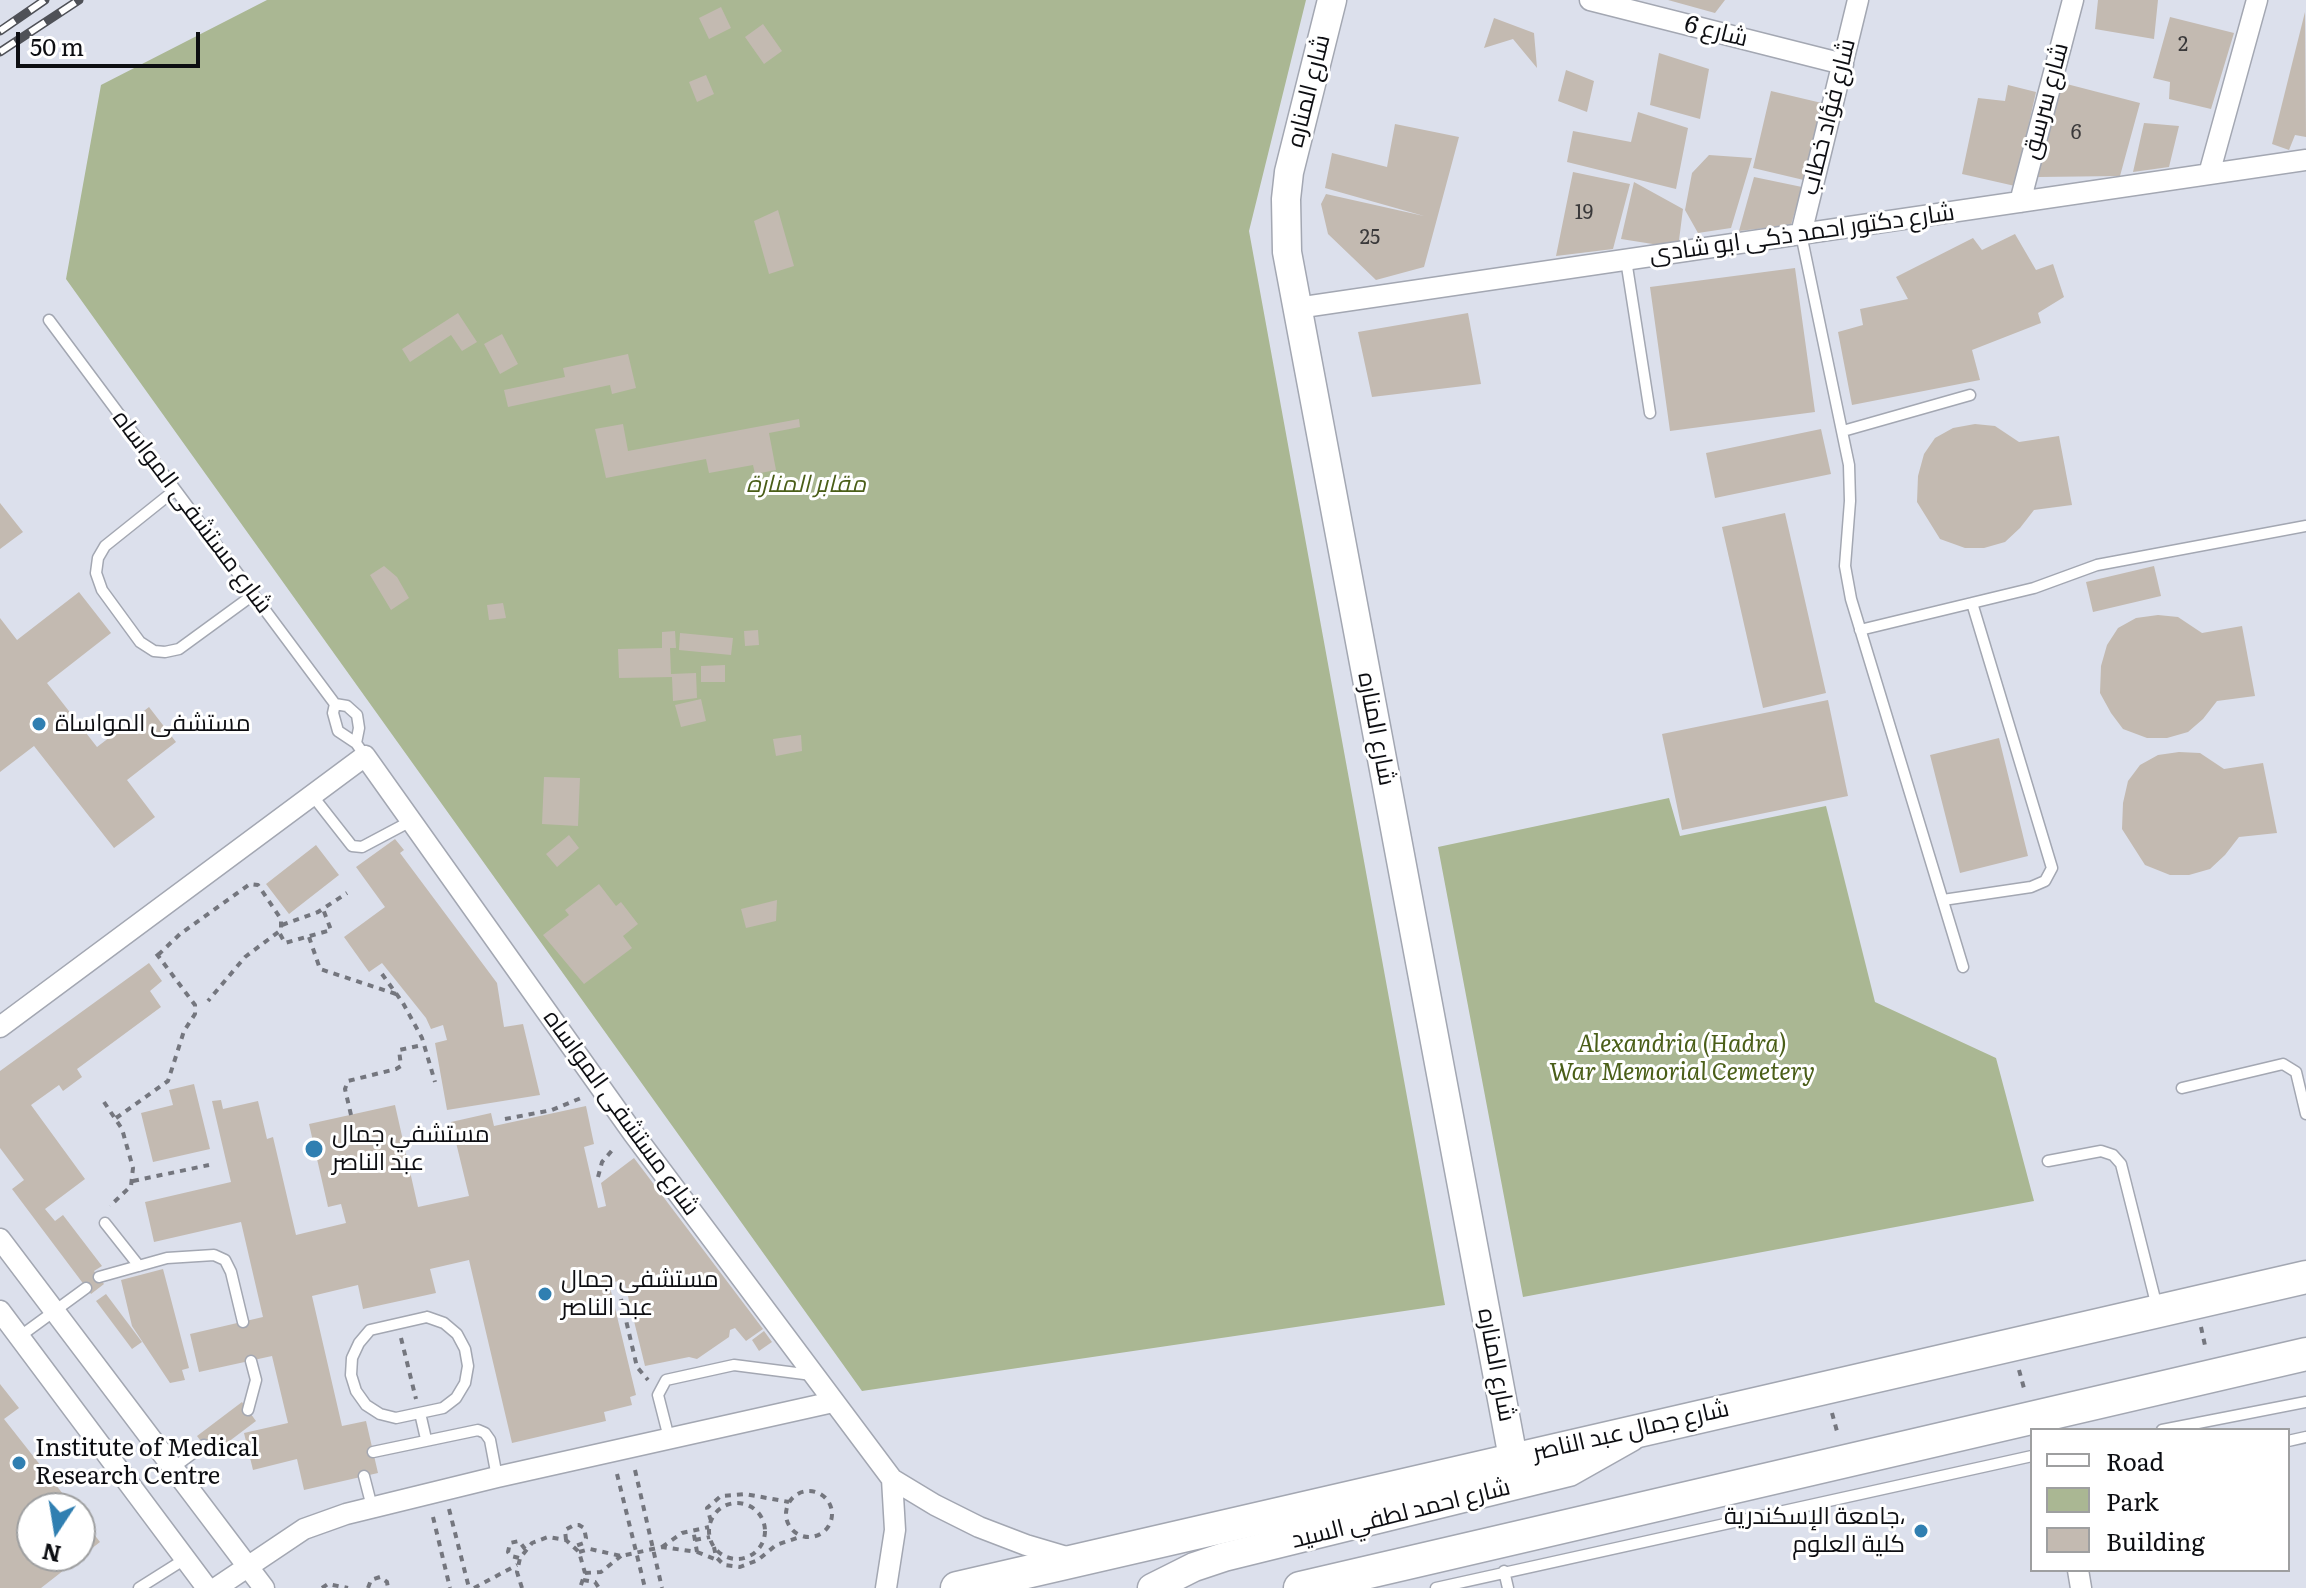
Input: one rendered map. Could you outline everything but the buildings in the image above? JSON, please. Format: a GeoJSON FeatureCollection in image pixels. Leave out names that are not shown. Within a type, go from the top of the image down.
{"type":"FeatureCollection","features":[{"type":"Feature","properties":{"kind":"main road","name":"شارع جمال عبد الناصر"},"geometry":{"type":"LineString","coordinates":[[957,1588],[2306,1277]]}},
{"type":"Feature","properties":{"kind":"main road"},"geometry":{"type":"LineString","coordinates":[[1300,1588],[1844,1461],[2049,1420],[2306,1354]]}},
{"type":"Feature","properties":{"kind":"street","name":"شارع المناره"},"geometry":{"type":"LineString","coordinates":[[1332,0],[1295,146],[1286,199],[1287,252],[1513,1458]]}},
{"type":"Feature","properties":{"kind":"street","name":"شارع 6"},"geometry":{"type":"LineString","coordinates":[[1590,0],[1843,64]]}},
{"type":"Feature","properties":{"kind":"street","name":"شارع فؤاد خطاب"},"geometry":{"type":"LineString","coordinates":[[1801,234],[1858,0]]}},
{"type":"Feature","properties":{"kind":"street","name":"شارع سرسق"},"geometry":{"type":"LineString","coordinates":[[2020,202],[2073,0]]}},
{"type":"Feature","properties":{"kind":"street"},"geometry":{"type":"LineString","coordinates":[[2209,174],[2257,0]]}},
{"type":"Feature","properties":{"kind":"street","name":"شارع دكتور احمد ذكى ابو شادى"},"geometry":{"type":"LineString","coordinates":[[1297,308],[2306,160]]}},
{"type":"Feature","properties":{"kind":"street"},"geometry":{"type":"LineString","coordinates":[[0,1027],[312,795],[360,749]]}},
{"type":"Feature","properties":{"kind":"street","name":"شارع مستشفى المواساه"},"geometry":{"type":"LineString","coordinates":[[360,749],[633,1133],[892,1479],[979,1527],[1073,1560]]}},
{"type":"Feature","properties":{"kind":"street"},"geometry":{"type":"LineString","coordinates":[[0,1239],[264,1588]]}},
{"type":"Feature","properties":{"kind":"street"},"geometry":{"type":"LineString","coordinates":[[0,1311],[207,1588]]}},
{"type":"Feature","properties":{"kind":"street"},"geometry":{"type":"LineString","coordinates":[[216,1588],[304,1529],[324,1520],[497,1477],[833,1402]]}},
{"type":"Feature","properties":{"kind":"street","name":"شارع احمد لطفي السيد"},"geometry":{"type":"LineString","coordinates":[[1152,1588],[1194,1567],[1224,1557],[1569,1472],[1614,1449],[1645,1428]]}},
{"type":"Feature","properties":{"kind":"street"},"geometry":{"type":"LineString","coordinates":[[886,1588],[895,1530],[892,1479]]}},
{"type":"Feature","properties":{"kind":"lane"},"geometry":{"type":"LineString","coordinates":[[1801,234],[1849,465],[1850,501],[1845,566],[1851,599],[1963,967]]}},
{"type":"Feature","properties":{"kind":"lane"},"geometry":{"type":"LineString","coordinates":[[1626,260],[1650,413]]}},
{"type":"Feature","properties":{"kind":"lane","name":"شارع مستشفى المواساه"},"geometry":{"type":"LineString","coordinates":[[49,320],[335,704],[347,706],[357,715],[360,749]]}},
{"type":"Feature","properties":{"kind":"lane"},"geometry":{"type":"LineString","coordinates":[[1843,431],[1970,395]]}},
{"type":"Feature","properties":{"kind":"lane"},"geometry":{"type":"LineString","coordinates":[[175,490],[105,546],[98,558],[96,573],[102,590],[140,642],[154,651],[179,649],[253,595]]}},
{"type":"Feature","properties":{"kind":"lane"},"geometry":{"type":"LineString","coordinates":[[1860,630],[2034,588],[2097,565],[2306,526]]}},
{"type":"Feature","properties":{"kind":"lane"},"geometry":{"type":"LineString","coordinates":[[1943,900],[2031,887],[2045,881],[2052,868],[1972,603]]}},
{"type":"Feature","properties":{"kind":"lane","name":"شارع مستشفى المواساه"},"geometry":{"type":"LineString","coordinates":[[335,704],[333,713],[338,731],[360,749]]}},
{"type":"Feature","properties":{"kind":"lane"},"geometry":{"type":"LineString","coordinates":[[312,795],[352,846],[362,847],[411,821]]}},
{"type":"Feature","properties":{"kind":"lane"},"geometry":{"type":"LineString","coordinates":[[2182,1088],[2283,1064],[2296,1072],[2306,1114]]}},
{"type":"Feature","properties":{"kind":"lane"},"geometry":{"type":"LineString","coordinates":[[2048,1161],[2101,1151],[2113,1155],[2121,1164],[2158,1311]]}},
{"type":"Feature","properties":{"kind":"lane"},"geometry":{"type":"LineString","coordinates":[[105,1223],[139,1266]]}},
{"type":"Feature","properties":{"kind":"lane"},"geometry":{"type":"LineString","coordinates":[[99,1277],[167,1258],[214,1255],[225,1260],[231,1272],[243,1322]]}},
{"type":"Feature","properties":{"kind":"lane"},"geometry":{"type":"LineString","coordinates":[[19,1337],[86,1288]]}},
{"type":"Feature","properties":{"kind":"lane"},"geometry":{"type":"LineString","coordinates":[[427,1317],[444,1323],[457,1334],[465,1349],[468,1366],[465,1383],[456,1398],[443,1408],[420,1413],[396,1418],[380,1414],[366,1405],[356,1391],[351,1375],[352,1358],[370,1330],[427,1317]]}},
{"type":"Feature","properties":{"kind":"lane"},"geometry":{"type":"LineString","coordinates":[[248,1410],[256,1380],[251,1361]]}},
{"type":"Feature","properties":{"kind":"lane"},"geometry":{"type":"LineString","coordinates":[[669,1438],[661,1409],[660,1388],[666,1380],[734,1365],[814,1375]]}},
{"type":"Feature","properties":{"kind":"lane"},"geometry":{"type":"LineString","coordinates":[[2172,1428],[2306,1402]]}},
{"type":"Feature","properties":{"kind":"lane"},"geometry":{"type":"LineString","coordinates":[[420,1413],[426,1439]]}},
{"type":"Feature","properties":{"kind":"lane"},"geometry":{"type":"LineString","coordinates":[[373,1452],[478,1430],[490,1440],[497,1477]]}},
{"type":"Feature","properties":{"kind":"lane"},"geometry":{"type":"LineString","coordinates":[[173,1468],[204,1445]]}},
{"type":"Feature","properties":{"kind":"lane"},"geometry":{"type":"LineString","coordinates":[[1436,1588],[2030,1456]]}},
{"type":"Feature","properties":{"kind":"lane"},"geometry":{"type":"LineString","coordinates":[[364,1476],[372,1507]]}},
{"type":"Feature","properties":{"kind":"lane"},"geometry":{"type":"LineString","coordinates":[[139,1588],[185,1559]]}},
{"type":"Feature","properties":{"kind":"lane"},"geometry":{"type":"LineString","coordinates":[[1504,1571],[1508,1588]]}},
{"type":"Feature","properties":{"kind":"path"},"geometry":{"type":"LineString","coordinates":[[158,955],[180,934],[250,884],[258,885],[282,925]]}},
{"type":"Feature","properties":{"kind":"path"},"geometry":{"type":"LineString","coordinates":[[208,1001],[245,957],[279,933],[282,925],[323,909],[347,893]]}},
{"type":"Feature","properties":{"kind":"path"},"geometry":{"type":"LineString","coordinates":[[279,933],[285,943],[331,930],[323,909]]}},
{"type":"Feature","properties":{"kind":"path"},"geometry":{"type":"LineString","coordinates":[[309,937],[320,969],[396,994]]}},
{"type":"Feature","properties":{"kind":"path"},"geometry":{"type":"LineString","coordinates":[[116,1118],[168,1081],[184,1031],[195,1014],[195,1005],[153,949]]}},
{"type":"Feature","properties":{"kind":"path"},"geometry":{"type":"LineString","coordinates":[[382,974],[423,1045],[435,1082]]}},
{"type":"Feature","properties":{"kind":"path"},"geometry":{"type":"LineString","coordinates":[[351,1115],[345,1089],[348,1081],[396,1069],[401,1066],[399,1050],[423,1045]]}},
{"type":"Feature","properties":{"kind":"path"},"geometry":{"type":"LineString","coordinates":[[505,1119],[552,1110],[574,1102],[599,1085]]}},
{"type":"Feature","properties":{"kind":"path"},"geometry":{"type":"LineString","coordinates":[[104,1102],[122,1129],[133,1181],[128,1190],[107,1208]]}},
{"type":"Feature","properties":{"kind":"path"},"geometry":{"type":"LineString","coordinates":[[598,1177],[607,1155],[633,1133]]}},
{"type":"Feature","properties":{"kind":"path"},"geometry":{"type":"LineString","coordinates":[[133,1181],[209,1165]]}},
{"type":"Feature","properties":{"kind":"path"},"geometry":{"type":"LineString","coordinates":[[621,1299],[637,1367],[660,1388]]}},
{"type":"Feature","properties":{"kind":"path"},"geometry":{"type":"LineString","coordinates":[[2196,1303],[2211,1376]]}},
{"type":"Feature","properties":{"kind":"path"},"geometry":{"type":"LineString","coordinates":[[402,1340],[415,1394]]}},
{"type":"Feature","properties":{"kind":"path"},"geometry":{"type":"LineString","coordinates":[[2011,1344],[2049,1420]]}},
{"type":"Feature","properties":{"kind":"path"},"geometry":{"type":"LineString","coordinates":[[1826,1387],[1844,1461]]}},
{"type":"Feature","properties":{"kind":"path"},"geometry":{"type":"LineString","coordinates":[[621,1449],[653,1548],[662,1588]]}},
{"type":"Feature","properties":{"kind":"path"},"geometry":{"type":"LineString","coordinates":[[621,1449],[636,1552],[645,1588]]}},
{"type":"Feature","properties":{"kind":"path"},"geometry":{"type":"LineString","coordinates":[[585,1573],[597,1572],[621,1556],[662,1547],[697,1552],[730,1568],[750,1565],[776,1545],[822,1533],[832,1519],[831,1509],[828,1501],[813,1491],[795,1495],[789,1502],[786,1519],[790,1528],[802,1536]]}},
{"type":"Feature","properties":{"kind":"path"},"geometry":{"type":"LineString","coordinates":[[436,1492],[476,1588],[496,1574],[518,1565]]}},
{"type":"Feature","properties":{"kind":"path"},"geometry":{"type":"LineString","coordinates":[[436,1492],[450,1588]]}},
{"type":"Feature","properties":{"kind":"path"},"geometry":{"type":"LineString","coordinates":[[719,1561],[710,1537],[707,1508],[721,1496],[745,1494],[789,1502]]}},
{"type":"Feature","properties":{"kind":"path"},"geometry":{"type":"LineString","coordinates":[[662,1547],[682,1533],[710,1524],[718,1510],[736,1503],[754,1509],[764,1524],[762,1543],[748,1556],[729,1557],[714,1546]]}},
{"type":"Feature","properties":{"kind":"path"},"geometry":{"type":"LineString","coordinates":[[566,1540],[565,1530],[574,1525],[584,1528],[590,1549]]}},
{"type":"Feature","properties":{"kind":"path"},"geometry":{"type":"LineString","coordinates":[[693,1529],[697,1552]]}},
{"type":"Feature","properties":{"kind":"path"},"geometry":{"type":"LineString","coordinates":[[522,1588],[518,1578],[520,1558],[525,1549],[548,1537],[566,1540],[579,1552],[585,1573],[580,1588]]}},
{"type":"Feature","properties":{"kind":"path"},"geometry":{"type":"LineString","coordinates":[[695,1540],[710,1537]]}},
{"type":"Feature","properties":{"kind":"path"},"geometry":{"type":"LineString","coordinates":[[575,1546],[584,1543],[586,1538]]}},
{"type":"Feature","properties":{"kind":"path"},"geometry":{"type":"LineString","coordinates":[[520,1558],[508,1552],[510,1543],[519,1541],[525,1549]]}},
{"type":"Feature","properties":{"kind":"path"},"geometry":{"type":"LineString","coordinates":[[579,1552],[590,1549],[621,1556]]}},
{"type":"Feature","properties":{"kind":"path"},"geometry":{"type":"LineString","coordinates":[[597,1572],[595,1582],[599,1588]]}},
{"type":"Feature","properties":{"kind":"path"},"geometry":{"type":"LineString","coordinates":[[368,1588],[371,1580],[380,1577],[387,1582],[388,1588]]}},
{"type":"Feature","properties":{"kind":"path"},"geometry":{"type":"LineString","coordinates":[[583,1580],[595,1582]]}},
{"type":"Feature","properties":{"kind":"path"},"geometry":{"type":"LineString","coordinates":[[322,1588],[328,1584],[348,1588]]}},
{"type":"Feature","properties":{"kind":"green space","name":"مقابر المنارة"},"geometry":{"type":"Polygon","coordinates":[[[267,0],[1306,0],[1249,231],[1445,1305],[862,1391],[66,279],[101,85],[267,0]]]}},
{"type":"Feature","properties":{"kind":"green space","name":"Alexandria (Hadra) War Memorial Cemetery"},"geometry":{"type":"Polygon","coordinates":[[[1669,798],[1680,836],[1826,806],[1875,1002],[1996,1058],[2034,1201],[1523,1297],[1438,847],[1669,798]]]}},
{"type":"Feature","properties":{"kind":"railway"},"geometry":{"type":"LineString","coordinates":[[0,31],[45,0]]}},
{"type":"Feature","properties":{"kind":"railway"},"geometry":{"type":"LineString","coordinates":[[0,52],[79,0]]}},
{"type":"Feature","properties":{"kind":"place","name":"مستشفى المواساة"},"geometry":{"type":"Point","coordinates":[39,724]}},
{"type":"Feature","properties":{"kind":"place","name":"مستشفي جمال عبد الناصر"},"geometry":{"type":"Point","coordinates":[314,1149]}},
{"type":"Feature","properties":{"kind":"place","name":"مستشفى جمال عبد الناصر"},"geometry":{"type":"Point","coordinates":[545,1294]}},
{"type":"Feature","properties":{"kind":"place","name":"Institute of Medical Research Centre"},"geometry":{"type":"Point","coordinates":[19,1463]}},
{"type":"Feature","properties":{"kind":"place","name":"جامعة الإسكندرية، كلية العلوم"},"geometry":{"type":"Point","coordinates":[1921,1531]}}]}
